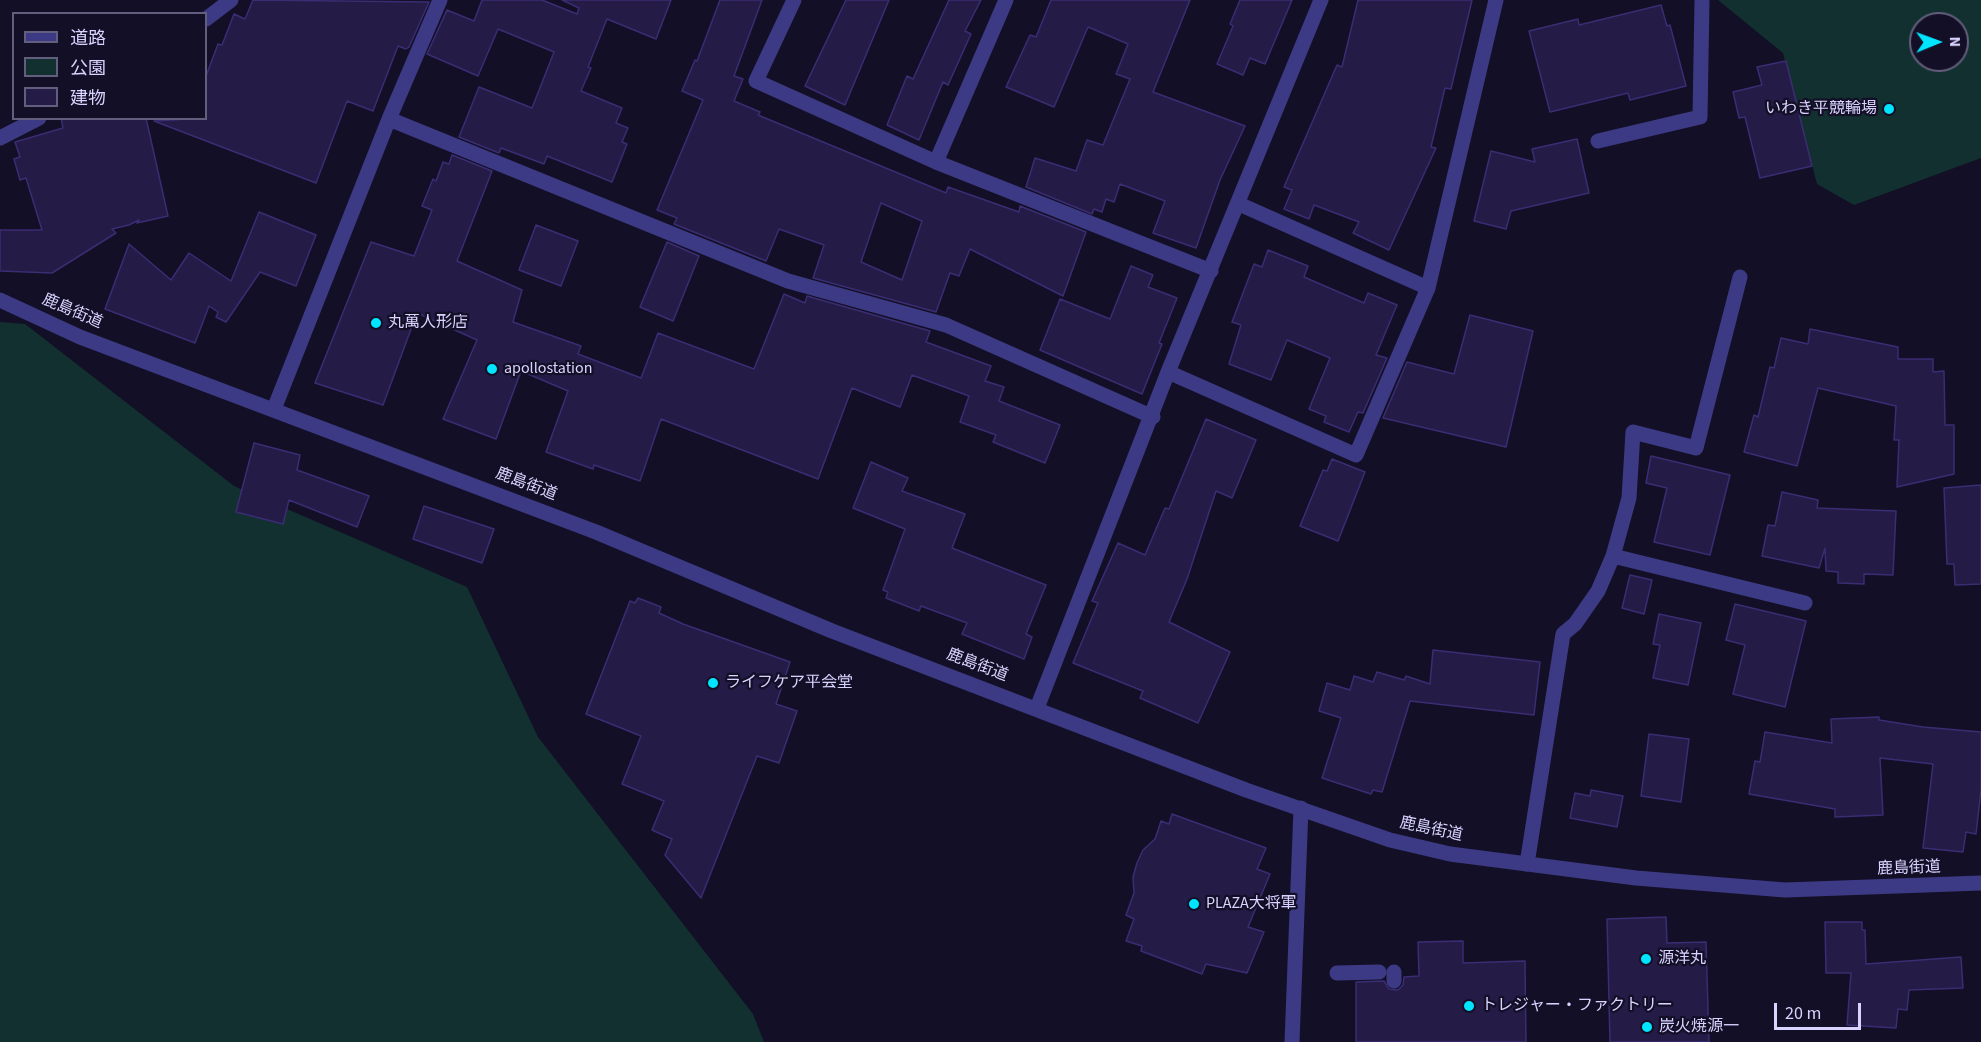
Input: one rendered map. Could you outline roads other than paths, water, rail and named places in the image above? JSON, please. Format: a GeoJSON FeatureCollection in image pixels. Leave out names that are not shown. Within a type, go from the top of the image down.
{"type":"FeatureCollection","features":[{"type":"Feature","properties":{"kind":"street"},"geometry":{"type":"LineString","coordinates":[[207,18],[231,0]]}},
{"type":"Feature","properties":{"kind":"street"},"geometry":{"type":"LineString","coordinates":[[274,409],[389,119],[440,0]]}},
{"type":"Feature","properties":{"kind":"street"},"geometry":{"type":"LineString","coordinates":[[794,0],[756,81],[936,162],[1211,271]]}},
{"type":"Feature","properties":{"kind":"street"},"geometry":{"type":"LineString","coordinates":[[936,162],[1006,0]]}},
{"type":"Feature","properties":{"kind":"street"},"geometry":{"type":"LineString","coordinates":[[1037,708],[1153,417],[1168,372],[1321,0]]}},
{"type":"Feature","properties":{"kind":"street"},"geometry":{"type":"LineString","coordinates":[[1168,372],[1356,455],[1428,288],[1496,0]]}},
{"type":"Feature","properties":{"kind":"street"},"geometry":{"type":"LineString","coordinates":[[1598,141],[1700,117],[1702,0]]}},
{"type":"Feature","properties":{"kind":"street"},"geometry":{"type":"LineString","coordinates":[[389,119],[788,281],[946,325],[1153,417]]}},
{"type":"Feature","properties":{"kind":"street"},"geometry":{"type":"LineString","coordinates":[[0,138],[35,120]]}},
{"type":"Feature","properties":{"kind":"street"},"geometry":{"type":"LineString","coordinates":[[1239,204],[1428,288]]}},
{"type":"Feature","properties":{"kind":"street"},"geometry":{"type":"LineString","coordinates":[[1527,864],[1563,634],[1575,624],[1598,591],[1613,556],[1629,498],[1633,432],[1696,448],[1740,277]]}},
{"type":"Feature","properties":{"kind":"street","name":"鹿島街道"},"geometry":{"type":"LineString","coordinates":[[0,300],[80,337],[585,527],[832,631],[1162,758],[1339,823],[1420,847],[1450,854],[1636,878],[1785,890],[1981,883]]}},
{"type":"Feature","properties":{"kind":"street"},"geometry":{"type":"LineString","coordinates":[[1613,556],[1805,603]]}},
{"type":"Feature","properties":{"kind":"street"},"geometry":{"type":"LineString","coordinates":[[1292,1042],[1300,808]]}},
{"type":"Feature","properties":{"kind":"street"},"geometry":{"type":"LineString","coordinates":[[1337,973],[1389,975]]}},
{"type":"Feature","properties":{"kind":"place","name":"いわき平競輪場"},"geometry":{"type":"Point","coordinates":[1889,109]}},
{"type":"Feature","properties":{"kind":"place","name":"丸萬人形店"},"geometry":{"type":"Point","coordinates":[376,323]}},
{"type":"Feature","properties":{"kind":"place","name":"apollostation"},"geometry":{"type":"Point","coordinates":[492,369]}},
{"type":"Feature","properties":{"kind":"place","name":"ライフケア平会堂"},"geometry":{"type":"Point","coordinates":[713,683]}},
{"type":"Feature","properties":{"kind":"place","name":"PLAZA大将軍"},"geometry":{"type":"Point","coordinates":[1194,904]}},
{"type":"Feature","properties":{"kind":"place","name":"源洋丸"},"geometry":{"type":"Point","coordinates":[1646,959]}},
{"type":"Feature","properties":{"kind":"place","name":"トレジャー・ファクトリー"},"geometry":{"type":"Point","coordinates":[1469,1006]}},
{"type":"Feature","properties":{"kind":"place","name":"炭火焼源一"},"geometry":{"type":"Point","coordinates":[1647,1027]}}]}
